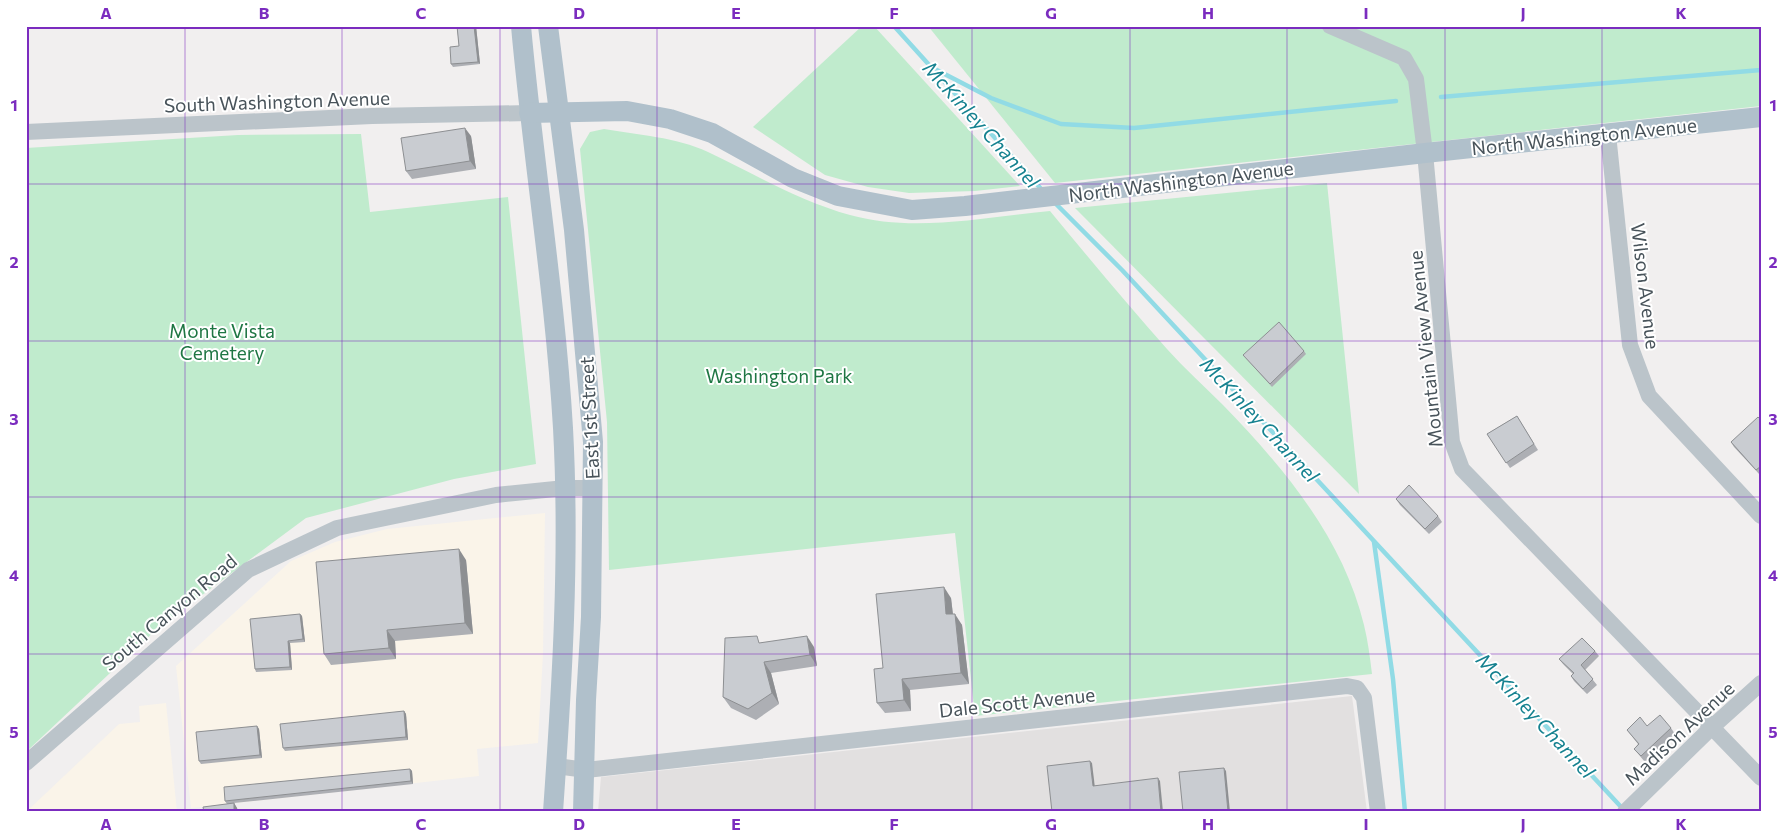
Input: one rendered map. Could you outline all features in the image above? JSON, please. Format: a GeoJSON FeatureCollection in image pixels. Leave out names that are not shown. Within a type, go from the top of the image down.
{"type":"FeatureCollection","features":[{"type":"Feature","properties":{"kind":"main road","name":"East 1st Street"},"geometry":{"type":"LineString","coordinates":[[521,26],[529,113],[560,380],[565,488],[562,673],[553,812]]}},
{"type":"Feature","properties":{"kind":"main road","name":"East 1st Street"},"geometry":{"type":"LineString","coordinates":[[548,26],[568,183],[588,369],[593,442],[591,617],[586,700],[586,770],[583,812]]}},
{"type":"Feature","properties":{"kind":"main road","name":"North Washington Avenue"},"geometry":{"type":"LineString","coordinates":[[529,113],[627,111],[670,119],[712,133],[793,178],[838,196],[912,210],[1024,200],[1425,153],[1761,117]]}},
{"type":"Feature","properties":{"kind":"street","name":"Mountain View Avenue"},"geometry":{"type":"LineString","coordinates":[[1330,26],[1404,58],[1416,80],[1425,153],[1452,442],[1462,468],[1761,778]]}},
{"type":"Feature","properties":{"kind":"street","name":"South Washington Avenue"},"geometry":{"type":"LineString","coordinates":[[26,132],[362,117],[529,113]]}},
{"type":"Feature","properties":{"kind":"street","name":"Wilson Avenue"},"geometry":{"type":"LineString","coordinates":[[1608,134],[1630,345],[1649,396],[1761,516]]}},
{"type":"Feature","properties":{"kind":"street","name":"South Canyon Road"},"geometry":{"type":"LineString","coordinates":[[26,763],[248,570],[337,528],[496,495],[565,488],[593,488]]}},
{"type":"Feature","properties":{"kind":"street","name":"Madison Avenue"},"geometry":{"type":"LineString","coordinates":[[1625,812],[1711,728],[1761,683]]}},
{"type":"Feature","properties":{"kind":"street","name":"Dale Scott Avenue"},"geometry":{"type":"LineString","coordinates":[[556,766],[586,770],[1347,686],[1357,688],[1364,698],[1378,812]]}},
{"type":"Feature","properties":{"kind":"shaded area"},"geometry":{"type":"Polygon","coordinates":[[[545,513],[543,654],[538,743],[477,749],[479,776],[191,808],[176,666],[291,561],[335,542],[387,529],[545,513]]]}},
{"type":"Feature","properties":{"kind":"shaded area"},"geometry":{"type":"Polygon","coordinates":[[[1352,696],[1367,812],[598,812],[601,777],[1352,696]]]}},
{"type":"Feature","properties":{"kind":"shaded area"},"geometry":{"type":"Polygon","coordinates":[[[166,703],[177,812],[26,812],[119,724],[140,722],[139,706],[166,703]]]}},
{"type":"Feature","properties":{"kind":"green space"},"geometry":{"type":"Polygon","coordinates":[[[862,26],[874,26],[1020,186],[975,191],[909,193],[868,187],[825,175],[753,127],[862,26]]]}},
{"type":"Feature","properties":{"kind":"green space"},"geometry":{"type":"Polygon","coordinates":[[[928,26],[1761,26],[1761,106],[1055,183],[928,26]]]}},
{"type":"Feature","properties":{"kind":"green space","name":"Washington Park"},"geometry":{"type":"Polygon","coordinates":[[[604,129],[670,140],[696,147],[813,202],[850,215],[874,220],[899,223],[950,222],[1050,211],[1167,349],[1223,405],[1268,454],[1309,506],[1342,563],[1354,593],[1369,649],[1372,674],[975,716],[955,533],[609,570],[607,422],[580,149],[590,132],[604,129]]]}},
{"type":"Feature","properties":{"kind":"green space","name":"Monte Vista Cemetery"},"geometry":{"type":"Polygon","coordinates":[[[361,134],[370,212],[508,197],[536,464],[454,479],[306,518],[159,627],[26,752],[26,148],[238,135],[361,134]]]}},
{"type":"Feature","properties":{"kind":"green space"},"geometry":{"type":"Polygon","coordinates":[[[1327,183],[1359,494],[1075,208],[1327,183]]]}},
{"type":"Feature","properties":{"kind":"building"},"geometry":{"type":"Polygon","coordinates":[[[457,26],[474,26],[478,62],[451,64],[450,47],[459,46],[457,26]]]}},
{"type":"Feature","properties":{"kind":"building"},"geometry":{"type":"Polygon","coordinates":[[[465,128],[470,161],[406,171],[401,138],[465,128]]]}},
{"type":"Feature","properties":{"kind":"building"},"geometry":{"type":"Polygon","coordinates":[[[1279,322],[1304,351],[1270,384],[1243,355],[1279,322]]]}},
{"type":"Feature","properties":{"kind":"building"},"geometry":{"type":"Polygon","coordinates":[[[1517,416],[1534,444],[1506,463],[1487,434],[1517,416]]]}},
{"type":"Feature","properties":{"kind":"building"},"geometry":{"type":"Polygon","coordinates":[[[1758,417],[1761,420],[1761,466],[1756,470],[1731,442],[1758,417]]]}},
{"type":"Feature","properties":{"kind":"building"},"geometry":{"type":"Polygon","coordinates":[[[1409,485],[1438,516],[1425,529],[1396,499],[1409,485]]]}},
{"type":"Feature","properties":{"kind":"building"},"geometry":{"type":"Polygon","coordinates":[[[459,549],[465,623],[387,630],[389,648],[324,654],[316,562],[459,549]]]}},
{"type":"Feature","properties":{"kind":"building"},"geometry":{"type":"Polygon","coordinates":[[[944,587],[946,614],[955,614],[961,673],[902,679],[904,700],[877,703],[874,669],[883,668],[876,594],[944,587]]]}},
{"type":"Feature","properties":{"kind":"building"},"geometry":{"type":"Polygon","coordinates":[[[300,614],[303,639],[288,641],[290,667],[255,669],[250,619],[300,614]]]}},
{"type":"Feature","properties":{"kind":"building"},"geometry":{"type":"Polygon","coordinates":[[[757,636],[759,643],[807,636],[810,655],[764,662],[772,693],[748,709],[723,697],[725,638],[757,636]]]}},
{"type":"Feature","properties":{"kind":"building"},"geometry":{"type":"Polygon","coordinates":[[[1582,638],[1595,651],[1581,665],[1593,679],[1583,689],[1571,676],[1574,673],[1559,659],[1582,638]]]}},
{"type":"Feature","properties":{"kind":"building"},"geometry":{"type":"Polygon","coordinates":[[[404,711],[406,737],[283,748],[280,724],[404,711]]]}},
{"type":"Feature","properties":{"kind":"building"},"geometry":{"type":"Polygon","coordinates":[[[1660,715],[1671,728],[1641,756],[1634,749],[1639,744],[1627,730],[1640,717],[1647,726],[1660,715]]]}},
{"type":"Feature","properties":{"kind":"building"},"geometry":{"type":"Polygon","coordinates":[[[257,726],[260,755],[199,761],[196,732],[257,726]]]}},
{"type":"Feature","properties":{"kind":"building"},"geometry":{"type":"Polygon","coordinates":[[[1090,761],[1093,786],[1158,778],[1161,812],[1052,812],[1047,766],[1090,761]]]}},
{"type":"Feature","properties":{"kind":"building"},"geometry":{"type":"Polygon","coordinates":[[[1224,768],[1228,812],[1183,812],[1179,772],[1224,768]]]}},
{"type":"Feature","properties":{"kind":"building"},"geometry":{"type":"Polygon","coordinates":[[[410,769],[411,781],[225,801],[224,787],[410,769]]]}},
{"type":"Feature","properties":{"kind":"building"},"geometry":{"type":"Polygon","coordinates":[[[234,803],[234,812],[204,812],[203,807],[234,803]]]}},
{"type":"Feature","properties":{"kind":"waterway","name":"McKinley Channel"},"geometry":{"type":"LineString","coordinates":[[894,26],[1043,191]]}},
{"type":"Feature","properties":{"kind":"waterway"},"geometry":{"type":"LineString","coordinates":[[933,68],[991,98],[1061,124],[1134,128],[1396,101]]}},
{"type":"Feature","properties":{"kind":"waterway"},"geometry":{"type":"LineString","coordinates":[[1441,97],[1761,70]]}},
{"type":"Feature","properties":{"kind":"waterway","name":"McKinley Channel"},"geometry":{"type":"LineString","coordinates":[[1054,202],[1122,270],[1623,809]]}},
{"type":"Feature","properties":{"kind":"waterway"},"geometry":{"type":"LineString","coordinates":[[1374,542],[1393,679],[1405,812]]}}]}
